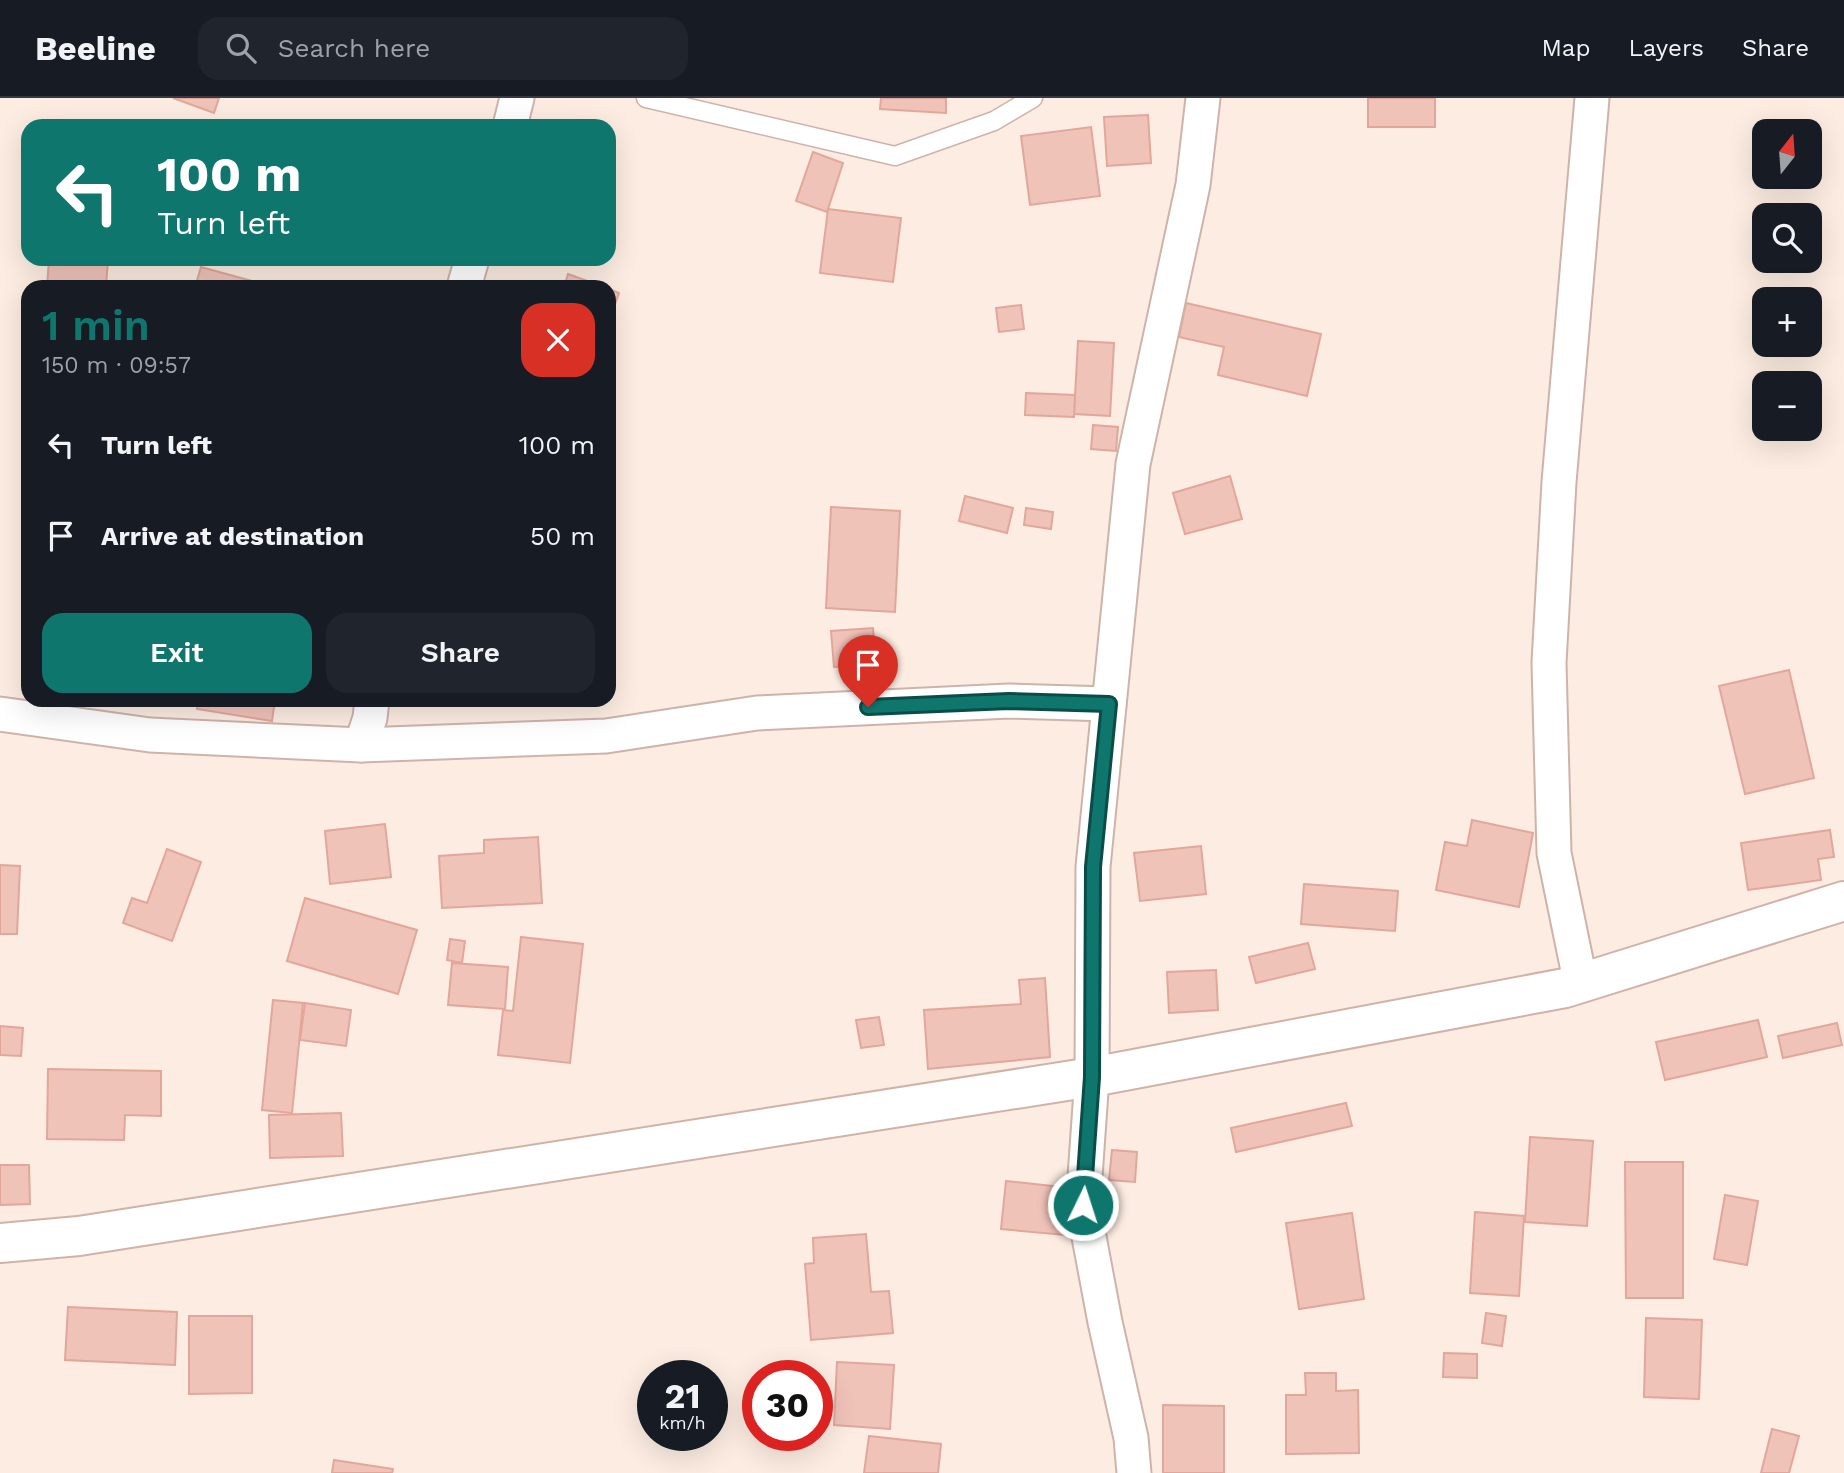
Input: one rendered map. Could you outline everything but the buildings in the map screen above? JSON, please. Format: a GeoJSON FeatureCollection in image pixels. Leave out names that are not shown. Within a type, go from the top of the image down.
{"type":"FeatureCollection","features":[{"type":"Feature","properties":{"kind":"main road"},"geometry":{"type":"LineString","coordinates":[[0,1243],[79,1236],[1092,1077],[1581,985],[1844,901]]}},
{"type":"Feature","properties":{"kind":"street"},"geometry":{"type":"LineString","coordinates":[[512,119],[517,98]]}},
{"type":"Feature","properties":{"kind":"street"},"geometry":{"type":"LineString","coordinates":[[1134,1473],[1130,1438],[1083,1205],[1092,1077],[1093,867],[1133,464],[1193,185],[1203,98]]}},
{"type":"Feature","properties":{"kind":"street"},"geometry":{"type":"LineString","coordinates":[[1581,985],[1554,853],[1549,663],[1559,482],[1592,98]]}},
{"type":"Feature","properties":{"kind":"street"},"geometry":{"type":"LineString","coordinates":[[0,714],[150,735],[361,746],[606,736],[757,713],[799,710],[1009,701],[1109,704]]}},
{"type":"Feature","properties":{"kind":"street"},"geometry":{"type":"LineString","coordinates":[[361,746],[371,707]]}},
{"type":"Feature","properties":{"kind":"lane"},"geometry":{"type":"LineString","coordinates":[[646,98],[895,156],[994,121],[1033,98]]}},
{"type":"Feature","properties":{"kind":"route"},"geometry":{"type":"LineString","coordinates":[[868,707],[1009,701],[1109,704],[1093,867],[1092,1077],[1083,1205]]}}]}
